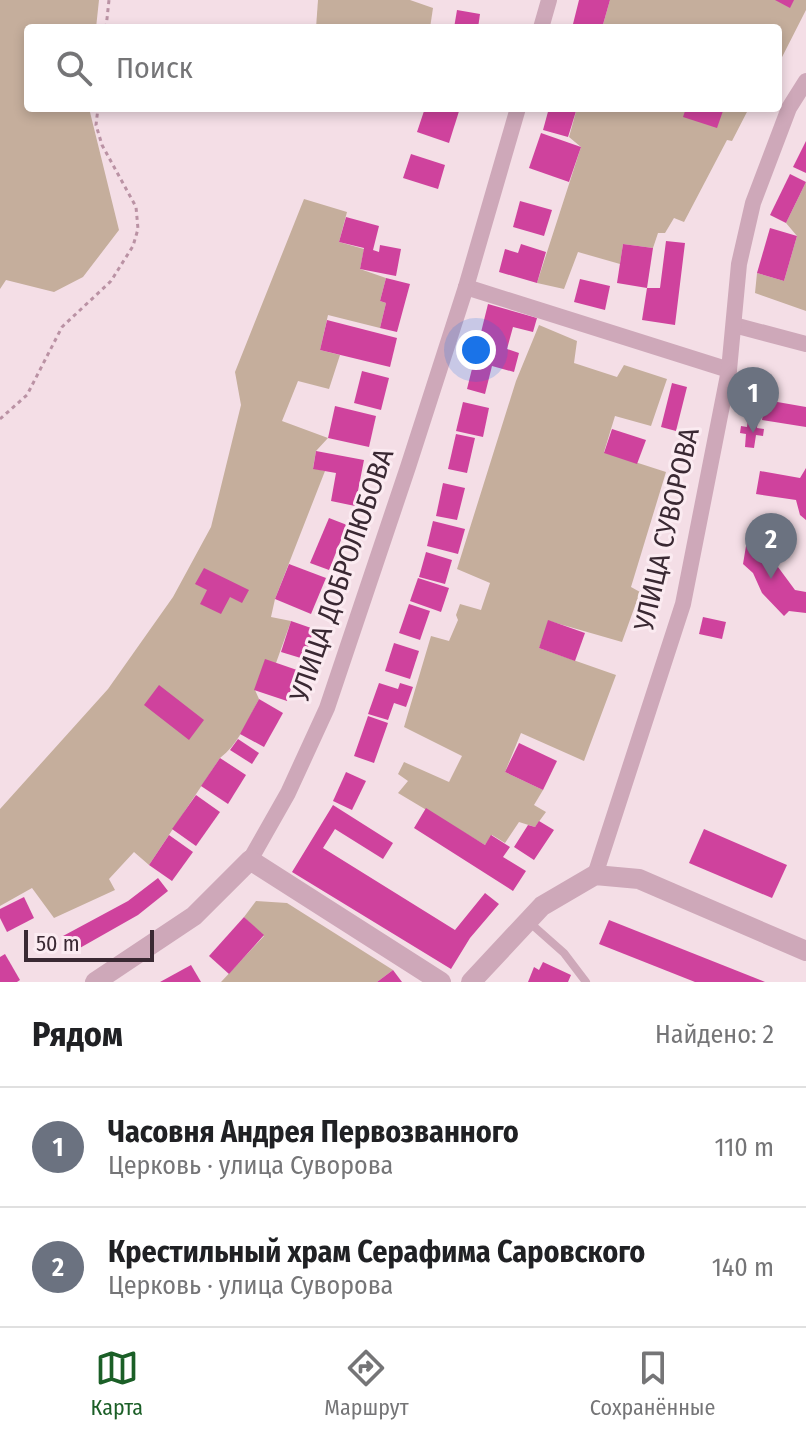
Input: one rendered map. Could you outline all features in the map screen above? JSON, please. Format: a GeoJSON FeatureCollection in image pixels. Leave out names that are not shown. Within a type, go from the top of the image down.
{"type":"FeatureCollection","features":[{"type":"Feature","properties":{"kind":"street"},"geometry":{"type":"LineString","coordinates":[[542,24],[549,0]]}},
{"type":"Feature","properties":{"kind":"street","name":"УЛИЦА СУВОРОВА"},"geometry":{"type":"LineString","coordinates":[[595,875],[683,604],[729,370],[739,264],[753,203],[789,108],[806,81]]}},
{"type":"Feature","properties":{"kind":"street","name":"УЛИЦА ДОБРОЛЮБОВА"},"geometry":{"type":"LineString","coordinates":[[95,982],[194,916],[250,860],[288,793],[327,708],[466,287],[517,112]]}},
{"type":"Feature","properties":{"kind":"street"},"geometry":{"type":"LineString","coordinates":[[466,287],[729,370]]}},
{"type":"Feature","properties":{"kind":"street"},"geometry":{"type":"LineString","coordinates":[[734,325],[806,344]]}},
{"type":"Feature","properties":{"kind":"street"},"geometry":{"type":"LineString","coordinates":[[250,860],[441,982]]}},
{"type":"Feature","properties":{"kind":"street"},"geometry":{"type":"LineString","coordinates":[[471,982],[542,906],[595,875],[639,879],[806,951]]}},
{"type":"Feature","properties":{"kind":"lane"},"geometry":{"type":"LineString","coordinates":[[527,920],[564,953],[586,982]]}},
{"type":"Feature","properties":{"kind":"path"},"geometry":{"type":"LineString","coordinates":[[106,24],[109,0]]}},
{"type":"Feature","properties":{"kind":"path"},"geometry":{"type":"LineString","coordinates":[[0,419],[27,395],[62,327],[111,281],[133,246],[138,229],[136,207],[102,145],[96,125],[98,112]]}},
{"type":"Feature","properties":{"kind":"shaded area"},"geometry":{"type":"Polygon","coordinates":[[[0,0],[99,0],[96,24],[24,24],[24,112],[90,112],[119,230],[83,277],[54,292],[6,280],[0,289],[0,0]]]}},
{"type":"Feature","properties":{"kind":"shaded area"},"geometry":{"type":"Polygon","coordinates":[[[318,0],[410,0],[433,8],[431,24],[316,24],[318,0]]]}},
{"type":"Feature","properties":{"kind":"shaded area"},"geometry":{"type":"Polygon","coordinates":[[[610,0],[806,0],[806,10],[782,57],[782,24],[603,24],[610,0]]]}},
{"type":"Feature","properties":{"kind":"shaded area"},"geometry":{"type":"Polygon","coordinates":[[[576,112],[747,112],[732,141],[727,140],[684,222],[674,218],[665,233],[658,233],[653,248],[623,244],[620,264],[578,252],[564,289],[537,283],[581,147],[569,137],[576,112]]]}},
{"type":"Feature","properties":{"kind":"shaded area"},"geometry":{"type":"Polygon","coordinates":[[[806,182],[806,311],[755,293],[757,273],[784,281],[797,236],[786,223],[806,182]]]}},
{"type":"Feature","properties":{"kind":"shaded area"},"geometry":{"type":"Polygon","coordinates":[[[304,199],[347,212],[339,242],[364,249],[360,269],[386,278],[380,301],[386,303],[380,328],[328,315],[320,350],[340,355],[329,389],[298,381],[282,421],[328,438],[316,451],[313,468],[325,471],[275,599],[271,617],[291,621],[276,663],[255,690],[259,699],[238,739],[220,758],[149,865],[134,852],[109,879],[115,890],[54,918],[32,888],[0,906],[0,809],[108,689],[173,597],[211,527],[241,405],[235,372],[304,199]]]}},
{"type":"Feature","properties":{"kind":"shaded area"},"geometry":{"type":"Polygon","coordinates":[[[539,325],[577,341],[574,363],[617,377],[624,365],[667,379],[651,426],[615,416],[604,452],[666,472],[631,587],[640,592],[622,642],[549,621],[539,648],[616,675],[584,761],[521,733],[505,772],[543,790],[534,805],[546,812],[535,827],[519,822],[505,843],[492,835],[485,845],[398,793],[408,781],[398,774],[404,762],[449,782],[462,756],[404,727],[431,636],[449,641],[458,620],[456,615],[460,604],[481,610],[490,583],[457,569],[516,381],[539,325]]]}},
{"type":"Feature","properties":{"kind":"shaded area"},"geometry":{"type":"Polygon","coordinates":[[[256,901],[287,903],[393,970],[377,982],[221,982],[264,936],[244,917],[256,901]]]}},
{"type":"Feature","properties":{"kind":"building"},"geometry":{"type":"Polygon","coordinates":[[[579,0],[610,0],[603,24],[573,24],[579,0]]]}},
{"type":"Feature","properties":{"kind":"building"},"geometry":{"type":"Polygon","coordinates":[[[775,0],[794,0],[790,8],[775,0]]]}},
{"type":"Feature","properties":{"kind":"building"},"geometry":{"type":"Polygon","coordinates":[[[457,10],[480,14],[479,24],[455,24],[457,10]]]}},
{"type":"Feature","properties":{"kind":"building"},"geometry":{"type":"Polygon","coordinates":[[[424,112],[459,112],[449,143],[417,132],[424,112]]]}},
{"type":"Feature","properties":{"kind":"building"},"geometry":{"type":"Polygon","coordinates":[[[548,112],[576,112],[568,137],[543,130],[548,112]]]}},
{"type":"Feature","properties":{"kind":"building"},"geometry":{"type":"Polygon","coordinates":[[[685,112],[723,112],[717,128],[683,117],[685,112]]]}},
{"type":"Feature","properties":{"kind":"building"},"geometry":{"type":"Polygon","coordinates":[[[541,133],[581,147],[569,182],[529,168],[541,133]]]}},
{"type":"Feature","properties":{"kind":"building"},"geometry":{"type":"Polygon","coordinates":[[[806,141],[806,173],[793,167],[806,141]]]}},
{"type":"Feature","properties":{"kind":"building"},"geometry":{"type":"Polygon","coordinates":[[[411,154],[445,165],[438,189],[403,178],[411,154]]]}},
{"type":"Feature","properties":{"kind":"building"},"geometry":{"type":"Polygon","coordinates":[[[790,174],[806,182],[786,223],[770,215],[790,174]]]}},
{"type":"Feature","properties":{"kind":"building"},"geometry":{"type":"Polygon","coordinates":[[[520,201],[552,210],[544,236],[513,227],[520,201]]]}},
{"type":"Feature","properties":{"kind":"building"},"geometry":{"type":"Polygon","coordinates":[[[346,217],[379,226],[373,250],[379,252],[380,245],[401,249],[396,276],[360,269],[364,248],[339,242],[346,217]]]}},
{"type":"Feature","properties":{"kind":"building"},"geometry":{"type":"Polygon","coordinates":[[[770,228],[797,236],[784,281],[757,273],[770,228]]]}},
{"type":"Feature","properties":{"kind":"building"},"geometry":{"type":"Polygon","coordinates":[[[666,241],[685,243],[675,325],[642,320],[647,288],[660,288],[666,241]]]}},
{"type":"Feature","properties":{"kind":"building"},"geometry":{"type":"Polygon","coordinates":[[[521,244],[546,252],[537,283],[499,272],[505,249],[518,253],[521,244]]]}},
{"type":"Feature","properties":{"kind":"building"},"geometry":{"type":"Polygon","coordinates":[[[623,244],[653,248],[647,288],[617,283],[623,244]]]}},
{"type":"Feature","properties":{"kind":"building"},"geometry":{"type":"Polygon","coordinates":[[[386,278],[410,284],[397,332],[380,328],[386,303],[380,301],[386,278]]]}},
{"type":"Feature","properties":{"kind":"building"},"geometry":{"type":"Polygon","coordinates":[[[580,279],[610,286],[605,310],[574,302],[580,279]]]}},
{"type":"Feature","properties":{"kind":"building"},"geometry":{"type":"Polygon","coordinates":[[[488,304],[537,318],[533,332],[513,327],[507,349],[519,353],[514,372],[492,366],[485,394],[467,389],[488,304]]]}},
{"type":"Feature","properties":{"kind":"building"},"geometry":{"type":"Polygon","coordinates":[[[327,320],[397,338],[390,367],[320,350],[327,320]]]}},
{"type":"Feature","properties":{"kind":"building"},"geometry":{"type":"Polygon","coordinates":[[[362,371],[389,378],[381,410],[354,403],[362,371]]]}},
{"type":"Feature","properties":{"kind":"building"},"geometry":{"type":"Polygon","coordinates":[[[672,383],[687,387],[676,431],[661,427],[672,383]]]}},
{"type":"Feature","properties":{"kind":"building"},"geometry":{"type":"Polygon","coordinates":[[[766,400],[806,407],[806,427],[762,420],[766,400]]]}},
{"type":"Feature","properties":{"kind":"building"},"geometry":{"type":"Polygon","coordinates":[[[463,402],[489,408],[483,437],[456,431],[463,402]]]}},
{"type":"Feature","properties":{"kind":"building"},"geometry":{"type":"Polygon","coordinates":[[[335,406],[376,416],[369,447],[328,438],[335,406]]]}},
{"type":"Feature","properties":{"kind":"building"},"geometry":{"type":"Polygon","coordinates":[[[748,417],[758,419],[757,428],[764,429],[763,436],[756,435],[754,448],[745,447],[746,434],[740,433],[741,426],[747,427],[748,417]]]}},
{"type":"Feature","properties":{"kind":"building"},"geometry":{"type":"Polygon","coordinates":[[[612,429],[646,440],[637,464],[604,453],[612,429]]]}},
{"type":"Feature","properties":{"kind":"building"},"geometry":{"type":"Polygon","coordinates":[[[456,434],[475,438],[467,473],[448,469],[456,434]]]}},
{"type":"Feature","properties":{"kind":"building"},"geometry":{"type":"Polygon","coordinates":[[[316,451],[364,460],[355,506],[331,501],[336,473],[313,469],[316,451]]]}},
{"type":"Feature","properties":{"kind":"building"},"geometry":{"type":"Polygon","coordinates":[[[806,468],[806,520],[800,515],[796,500],[756,494],[760,471],[800,478],[806,468]]]}},
{"type":"Feature","properties":{"kind":"building"},"geometry":{"type":"Polygon","coordinates":[[[443,483],[465,488],[457,520],[436,516],[443,483]]]}},
{"type":"Feature","properties":{"kind":"building"},"geometry":{"type":"Polygon","coordinates":[[[329,518],[347,525],[329,570],[310,563],[329,518]]]}},
{"type":"Feature","properties":{"kind":"building"},"geometry":{"type":"Polygon","coordinates":[[[433,521],[465,529],[458,554],[427,546],[433,521]]]}},
{"type":"Feature","properties":{"kind":"building"},"geometry":{"type":"Polygon","coordinates":[[[749,528],[775,534],[770,569],[778,567],[795,590],[806,592],[806,613],[789,611],[784,616],[762,593],[753,573],[743,564],[749,528]]]}},
{"type":"Feature","properties":{"kind":"building"},"geometry":{"type":"Polygon","coordinates":[[[426,552],[452,560],[445,584],[419,577],[426,552]]]}},
{"type":"Feature","properties":{"kind":"building"},"geometry":{"type":"Polygon","coordinates":[[[289,564],[326,578],[311,614],[275,599],[289,564]]]}},
{"type":"Feature","properties":{"kind":"building"},"geometry":{"type":"Polygon","coordinates":[[[204,568],[249,590],[242,603],[230,597],[221,614],[200,604],[207,590],[195,584],[204,568]]]}},
{"type":"Feature","properties":{"kind":"building"},"geometry":{"type":"Polygon","coordinates":[[[418,578],[449,588],[441,612],[410,601],[418,578]]]}},
{"type":"Feature","properties":{"kind":"building"},"geometry":{"type":"Polygon","coordinates":[[[409,604],[430,611],[420,640],[399,633],[409,604]]]}},
{"type":"Feature","properties":{"kind":"building"},"geometry":{"type":"Polygon","coordinates":[[[703,617],[726,622],[722,639],[699,634],[703,617]]]}},
{"type":"Feature","properties":{"kind":"building"},"geometry":{"type":"Polygon","coordinates":[[[548,620],[585,633],[575,661],[539,648],[548,620]]]}},
{"type":"Feature","properties":{"kind":"building"},"geometry":{"type":"Polygon","coordinates":[[[291,621],[314,629],[304,659],[281,652],[291,621]]]}},
{"type":"Feature","properties":{"kind":"building"},"geometry":{"type":"Polygon","coordinates":[[[394,643],[419,651],[410,679],[385,671],[394,643]]]}},
{"type":"Feature","properties":{"kind":"building"},"geometry":{"type":"Polygon","coordinates":[[[265,659],[297,670],[287,701],[254,690],[265,659]]]}},
{"type":"Feature","properties":{"kind":"building"},"geometry":{"type":"Polygon","coordinates":[[[379,683],[398,689],[400,683],[413,687],[406,707],[394,703],[388,720],[368,714],[379,683]]]}},
{"type":"Feature","properties":{"kind":"building"},"geometry":{"type":"Polygon","coordinates":[[[159,685],[204,720],[189,740],[144,705],[159,685]]]}},
{"type":"Feature","properties":{"kind":"building"},"geometry":{"type":"Polygon","coordinates":[[[259,699],[283,713],[264,747],[240,734],[259,699]]]}},
{"type":"Feature","properties":{"kind":"building"},"geometry":{"type":"Polygon","coordinates":[[[368,716],[388,723],[374,763],[354,756],[368,716]]]}},
{"type":"Feature","properties":{"kind":"building"},"geometry":{"type":"Polygon","coordinates":[[[238,739],[259,753],[252,764],[230,750],[238,739]]]}},
{"type":"Feature","properties":{"kind":"building"},"geometry":{"type":"Polygon","coordinates":[[[519,743],[557,761],[543,790],[505,772],[519,743]]]}},
{"type":"Feature","properties":{"kind":"building"},"geometry":{"type":"Polygon","coordinates":[[[220,758],[246,775],[228,804],[201,786],[220,758]]]}},
{"type":"Feature","properties":{"kind":"building"},"geometry":{"type":"Polygon","coordinates":[[[346,772],[366,781],[352,810],[333,801],[346,772]]]}},
{"type":"Feature","properties":{"kind":"building"},"geometry":{"type":"Polygon","coordinates":[[[196,795],[220,812],[196,846],[172,829],[196,795]]]}},
{"type":"Feature","properties":{"kind":"building"},"geometry":{"type":"Polygon","coordinates":[[[333,805],[393,843],[383,859],[335,829],[323,848],[455,930],[485,893],[499,904],[470,938],[451,969],[292,872],[333,805]]]}},
{"type":"Feature","properties":{"kind":"building"},"geometry":{"type":"Polygon","coordinates":[[[426,808],[485,845],[491,835],[510,847],[503,857],[526,871],[513,891],[414,828],[426,808]]]}},
{"type":"Feature","properties":{"kind":"building"},"geometry":{"type":"Polygon","coordinates":[[[539,821],[554,830],[534,860],[514,847],[528,825],[535,827],[539,821]]]}},
{"type":"Feature","properties":{"kind":"building"},"geometry":{"type":"Polygon","coordinates":[[[704,829],[787,865],[772,898],[689,863],[704,829]]]}},
{"type":"Feature","properties":{"kind":"building"},"geometry":{"type":"Polygon","coordinates":[[[169,835],[193,852],[172,881],[149,865],[169,835]]]}},
{"type":"Feature","properties":{"kind":"building"},"geometry":{"type":"Polygon","coordinates":[[[158,878],[168,891],[138,915],[71,953],[63,936],[128,901],[158,878]]]}},
{"type":"Feature","properties":{"kind":"building"},"geometry":{"type":"Polygon","coordinates":[[[24,897],[34,918],[7,932],[0,918],[0,909],[24,897]]]}},
{"type":"Feature","properties":{"kind":"building"},"geometry":{"type":"Polygon","coordinates":[[[244,917],[264,935],[229,974],[209,956],[244,917]]]}},
{"type":"Feature","properties":{"kind":"building"},"geometry":{"type":"Polygon","coordinates":[[[609,920],[765,982],[695,982],[599,944],[609,920]]]}},
{"type":"Feature","properties":{"kind":"building"},"geometry":{"type":"Polygon","coordinates":[[[5,954],[20,980],[17,982],[0,982],[0,957],[5,954]]]}},
{"type":"Feature","properties":{"kind":"building"},"geometry":{"type":"Polygon","coordinates":[[[543,962],[571,975],[568,982],[528,982],[534,967],[539,970],[543,962]]]}},
{"type":"Feature","properties":{"kind":"building"},"geometry":{"type":"Polygon","coordinates":[[[191,965],[201,982],[160,982],[191,965]]]}},
{"type":"Feature","properties":{"kind":"building"},"geometry":{"type":"Polygon","coordinates":[[[393,970],[402,982],[377,982],[393,970]]]}},
{"type":"Feature","properties":{"kind":"place","name":"Часовня Андрея Первозванного"},"geometry":{"type":"Point","coordinates":[753,433]}},
{"type":"Feature","properties":{"kind":"place","name":"Крестильный храм Серафима Саровского"},"geometry":{"type":"Point","coordinates":[771,579]}}]}
